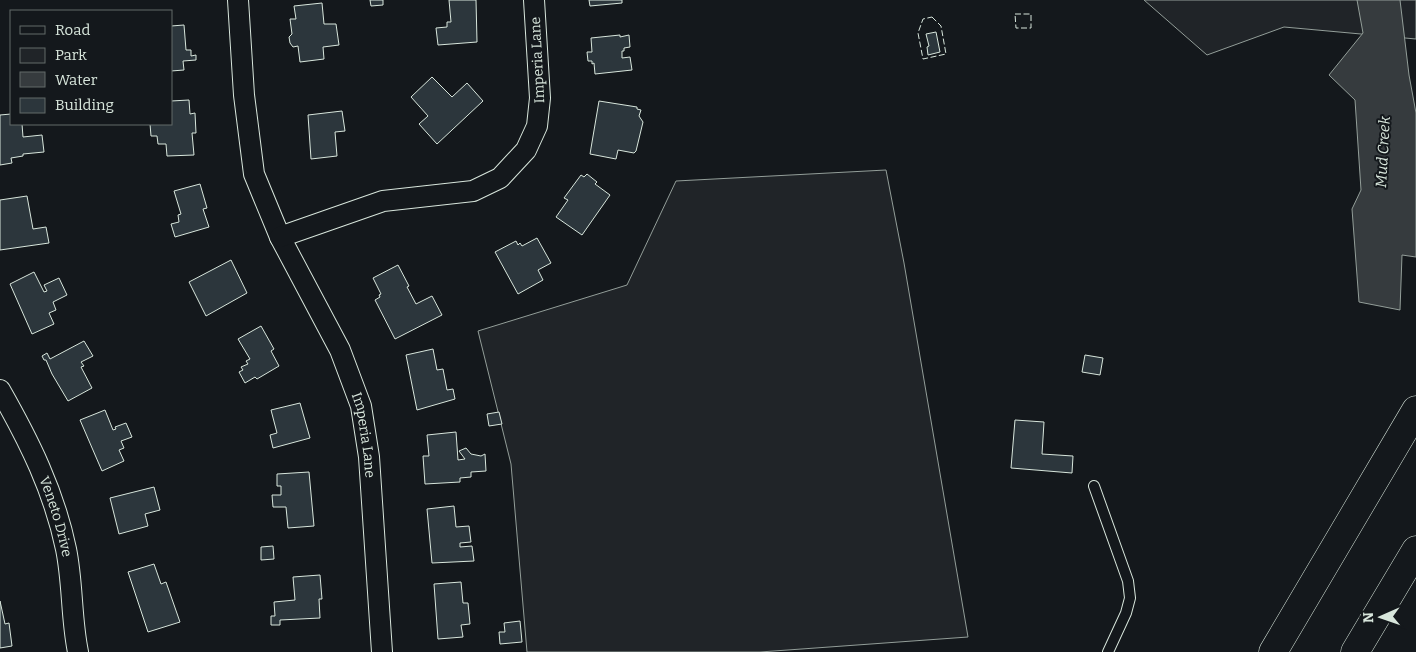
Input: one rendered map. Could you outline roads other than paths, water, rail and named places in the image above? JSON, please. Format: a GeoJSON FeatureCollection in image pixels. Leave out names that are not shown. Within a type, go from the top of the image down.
{"type":"FeatureCollection","features":[{"type":"Feature","properties":{"kind":"highway"},"geometry":{"type":"LineString","coordinates":[[1273,652],[1416,410]]}},
{"type":"Feature","properties":{"kind":"highway"},"geometry":{"type":"LineString","coordinates":[[1355,652],[1416,550]]}},
{"type":"Feature","properties":{"kind":"street","name":"Imperia Lane"},"geometry":{"type":"LineString","coordinates":[[238,0],[244,95],[254,174],[280,236],[340,350],[361,406],[369,457],[382,652]]}},
{"type":"Feature","properties":{"kind":"street","name":"Imperia Lane"},"geometry":{"type":"LineString","coordinates":[[280,236],[383,201],[473,191],[500,178],[526,150],[538,126],[540,98],[534,0]]}},
{"type":"Feature","properties":{"kind":"street","name":"Veneto Drive"},"geometry":{"type":"LineString","coordinates":[[0,390],[19,423],[46,481],[66,550],[78,652]]}},
{"type":"Feature","properties":{"kind":"lane"},"geometry":{"type":"LineString","coordinates":[[1094,486],[1128,581],[1130,598],[1126,613],[1108,652]]}},
{"type":"Feature","properties":{"kind":"water","name":"Mud Creek"},"geometry":{"type":"Polygon","coordinates":[[[1357,0],[1400,0],[1409,75],[1416,113],[1416,257],[1402,255],[1400,310],[1359,302],[1352,209],[1361,190],[1355,100],[1329,75],[1363,33],[1357,0]]]}}]}
